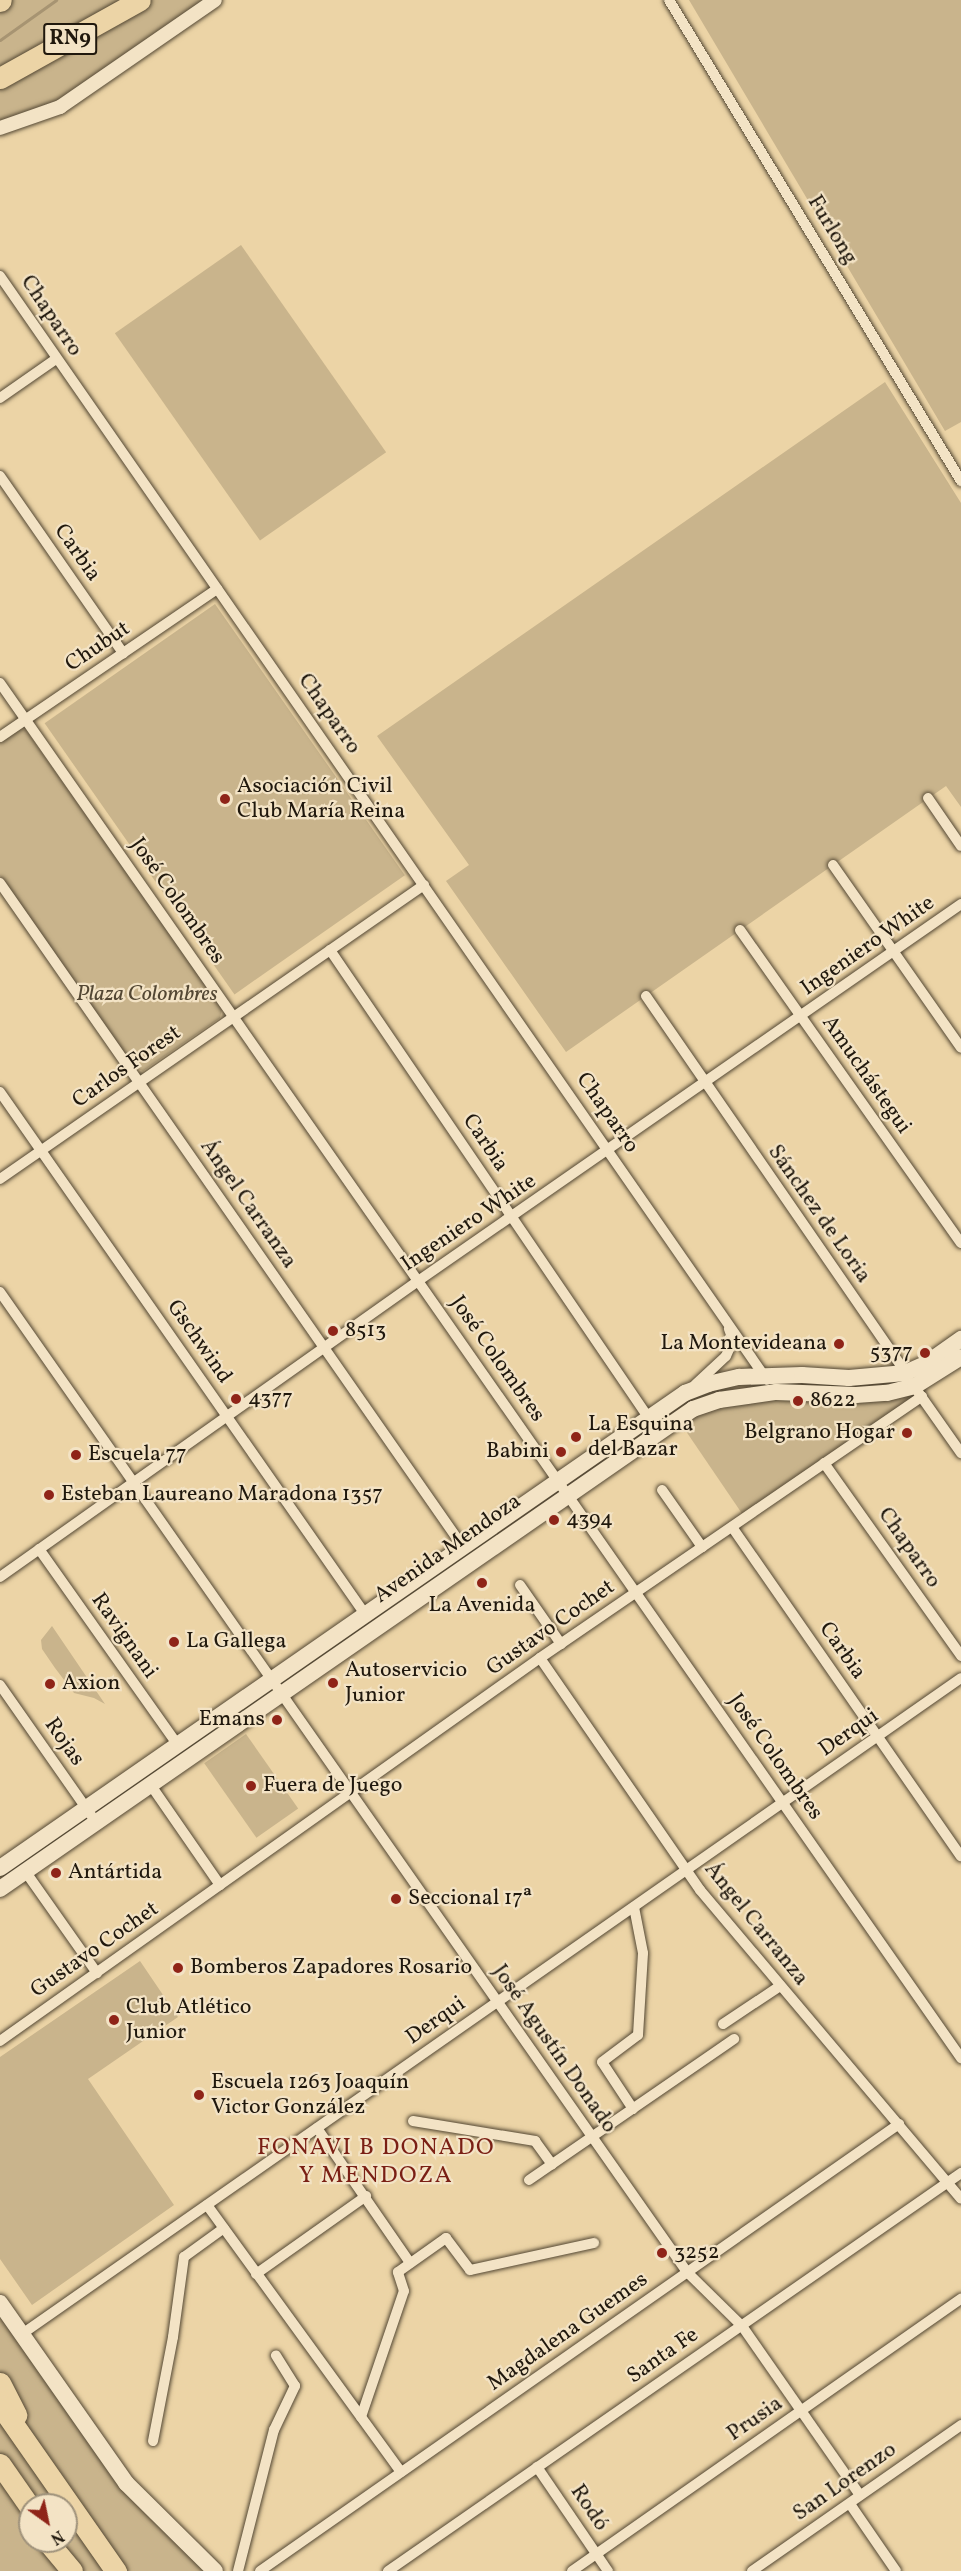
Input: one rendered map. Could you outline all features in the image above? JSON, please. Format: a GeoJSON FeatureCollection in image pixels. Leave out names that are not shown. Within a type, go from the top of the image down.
{"type":"FeatureCollection","features":[{"type":"Feature","properties":{"kind":"highway","name":"RN9"},"geometry":{"type":"LineString","coordinates":[[0,78],[140,0]]}},
{"type":"Feature","properties":{"kind":"highway"},"geometry":{"type":"LineString","coordinates":[[0,2383],[46,2471]]}},
{"type":"Feature","properties":{"kind":"highway"},"geometry":{"type":"LineString","coordinates":[[0,2405],[116,2571]]}},
{"type":"Feature","properties":{"kind":"highway"},"geometry":{"type":"LineString","coordinates":[[0,2464],[20,2493]]}},
{"type":"Feature","properties":{"kind":"highway"},"geometry":{"type":"LineString","coordinates":[[0,2484],[18,2506]]}},
{"type":"Feature","properties":{"kind":"highway"},"geometry":{"type":"LineString","coordinates":[[58,2553],[74,2571]]}},
{"type":"Feature","properties":{"kind":"highway"},"geometry":{"type":"LineString","coordinates":[[62,2553],[74,2571]]}},
{"type":"Feature","properties":{"kind":"main road","name":"Avenida Mendoza"},"geometry":{"type":"LineString","coordinates":[[914,1385],[927,1363],[961,1339]]}},
{"type":"Feature","properties":{"kind":"main road","name":"Avenida Mendoza"},"geometry":{"type":"LineString","coordinates":[[0,1868],[150,1784],[277,1686],[365,1614],[463,1547],[693,1409],[719,1400],[776,1392],[856,1395],[887,1393],[914,1385],[961,1357]]}},
{"type":"Feature","properties":{"kind":"main road","name":"Avenida Mendoza"},"geometry":{"type":"LineString","coordinates":[[0,1888],[25,1871],[178,1744],[277,1686],[563,1487],[648,1417],[685,1392],[739,1377],[802,1375],[914,1385]]}},
{"type":"Feature","properties":{"kind":"main road"},"geometry":{"type":"LineString","coordinates":[[0,2303],[126,2484],[215,2571]]}},
{"type":"Feature","properties":{"kind":"street"},"geometry":{"type":"LineString","coordinates":[[0,128],[60,107],[215,0]]}},
{"type":"Feature","properties":{"kind":"street","name":"Furlong"},"geometry":{"type":"LineString","coordinates":[[669,0],[961,481]]}},
{"type":"Feature","properties":{"kind":"street","name":"Chaparro"},"geometry":{"type":"LineString","coordinates":[[0,276],[776,1392]]}},
{"type":"Feature","properties":{"kind":"street"},"geometry":{"type":"LineString","coordinates":[[0,398],[57,359]]}},
{"type":"Feature","properties":{"kind":"street","name":"Carbia"},"geometry":{"type":"LineString","coordinates":[[0,476],[123,653]]}},
{"type":"Feature","properties":{"kind":"street","name":"Chubut"},"geometry":{"type":"LineString","coordinates":[[0,737],[217,589]]}},
{"type":"Feature","properties":{"kind":"street","name":"José Colombres"},"geometry":{"type":"LineString","coordinates":[[0,683],[235,1016],[961,2058]]}},
{"type":"Feature","properties":{"kind":"street"},"geometry":{"type":"LineString","coordinates":[[928,798],[961,846]]}},
{"type":"Feature","properties":{"kind":"street"},"geometry":{"type":"LineString","coordinates":[[833,865],[961,1048]]}},
{"type":"Feature","properties":{"kind":"street","name":"Ángel Carranza"},"geometry":{"type":"LineString","coordinates":[[0,883],[463,1547]]}},
{"type":"Feature","properties":{"kind":"street","name":"Carlos Forest"},"geometry":{"type":"LineString","coordinates":[[0,1179],[424,885]]}},
{"type":"Feature","properties":{"kind":"street","name":"Ingeniero White"},"geometry":{"type":"LineString","coordinates":[[2,1570],[39,1549],[418,1281],[609,1151],[961,904]]}},
{"type":"Feature","properties":{"kind":"street","name":"Amuchástegui"},"geometry":{"type":"LineString","coordinates":[[740,930],[961,1243]]}},
{"type":"Feature","properties":{"kind":"street","name":"Carbia"},"geometry":{"type":"LineString","coordinates":[[330,950],[648,1417]]}},
{"type":"Feature","properties":{"kind":"street","name":"Sánchez de Loria"},"geometry":{"type":"LineString","coordinates":[[646,996],[961,1453]]}},
{"type":"Feature","properties":{"kind":"street","name":"Gschwind"},"geometry":{"type":"LineString","coordinates":[[0,1092],[365,1614]]}},
{"type":"Feature","properties":{"kind":"street","name":"José Agustín Donado"},"geometry":{"type":"LineString","coordinates":[[0,1292],[687,2272],[742,2326],[860,2495]]}},
{"type":"Feature","properties":{"kind":"street"},"geometry":{"type":"LineString","coordinates":[[685,1392],[726,1356],[732,1340],[728,1323]]}},
{"type":"Feature","properties":{"kind":"street","name":"Gustavo Cochet"},"geometry":{"type":"LineString","coordinates":[[0,2042],[540,1658],[824,1463],[914,1385]]}},
{"type":"Feature","properties":{"kind":"street","name":"Chaparro"},"geometry":{"type":"LineString","coordinates":[[824,1463],[961,1656]]}},
{"type":"Feature","properties":{"kind":"street"},"geometry":{"type":"LineString","coordinates":[[662,1490],[702,1547]]}},
{"type":"Feature","properties":{"kind":"street","name":"Carbia"},"geometry":{"type":"LineString","coordinates":[[732,1527],[961,1856]]}},
{"type":"Feature","properties":{"kind":"street","name":"Ravignani"},"geometry":{"type":"LineString","coordinates":[[39,1549],[178,1744]]}},
{"type":"Feature","properties":{"kind":"street"},"geometry":{"type":"LineString","coordinates":[[520,1585],[561,1644]]}},
{"type":"Feature","properties":{"kind":"street","name":"Ángel Carranza"},"geometry":{"type":"LineString","coordinates":[[540,1658],[686,1870],[780,1986],[949,2182],[961,2199]]}},
{"type":"Feature","properties":{"kind":"street","name":"Derqui"},"geometry":{"type":"LineString","coordinates":[[22,2334],[961,1678]]}},
{"type":"Feature","properties":{"kind":"street","name":"Rojas"},"geometry":{"type":"LineString","coordinates":[[0,1685],[91,1815]]}},
{"type":"Feature","properties":{"kind":"street"},"geometry":{"type":"LineString","coordinates":[[150,1784],[220,1885]]}},
{"type":"Feature","properties":{"kind":"street"},"geometry":{"type":"LineString","coordinates":[[25,1871],[97,1973]]}},
{"type":"Feature","properties":{"kind":"street"},"geometry":{"type":"LineString","coordinates":[[633,2109],[602,2062],[638,2035],[643,1953],[634,1907]]}},
{"type":"Feature","properties":{"kind":"street"},"geometry":{"type":"LineString","coordinates":[[723,2024],[780,1986]]}},
{"type":"Feature","properties":{"kind":"street"},"geometry":{"type":"LineString","coordinates":[[529,2180],[734,2039]]}},
{"type":"Feature","properties":{"kind":"street"},"geometry":{"type":"LineString","coordinates":[[413,2121],[534,2141],[552,2164]]}},
{"type":"Feature","properties":{"kind":"street","name":"Magdalena Guemes"},"geometry":{"type":"LineString","coordinates":[[260,2571],[899,2124]]}},
{"type":"Feature","properties":{"kind":"street"},"geometry":{"type":"LineString","coordinates":[[317,2128],[410,2263]]}},
{"type":"Feature","properties":{"kind":"street","name":"Santa Fe"},"geometry":{"type":"LineString","coordinates":[[388,2571],[961,2174]]}},
{"type":"Feature","properties":{"kind":"street"},"geometry":{"type":"LineString","coordinates":[[256,2274],[366,2196]]}},
{"type":"Feature","properties":{"kind":"street"},"geometry":{"type":"LineString","coordinates":[[207,2205],[401,2472]]}},
{"type":"Feature","properties":{"kind":"street"},"geometry":{"type":"LineString","coordinates":[[153,2441],[173,2337],[184,2257],[224,2228]]}},
{"type":"Feature","properties":{"kind":"street"},"geometry":{"type":"LineString","coordinates":[[361,2417],[404,2291],[398,2272],[446,2238],[470,2270],[594,2242]]}},
{"type":"Feature","properties":{"kind":"street","name":"Prusia"},"geometry":{"type":"LineString","coordinates":[[572,2571],[961,2299]]}},
{"type":"Feature","properties":{"kind":"street"},"geometry":{"type":"LineString","coordinates":[[238,2571],[274,2430],[296,2386],[276,2356]]}},
{"type":"Feature","properties":{"kind":"street","name":"San Lorenzo"},"geometry":{"type":"LineString","coordinates":[[752,2571],[961,2425]]}},
{"type":"Feature","properties":{"kind":"street","name":"Rodó"},"geometry":{"type":"LineString","coordinates":[[537,2468],[608,2571]]}},
{"type":"Feature","properties":{"kind":"street"},"geometry":{"type":"LineString","coordinates":[[849,2504],[896,2571]]}},
{"type":"Feature","properties":{"kind":"green space"},"geometry":{"type":"Polygon","coordinates":[[[0,0],[215,0],[60,107],[0,128],[0,0]]]}},
{"type":"Feature","properties":{"kind":"green space"},"geometry":{"type":"Polygon","coordinates":[[[689,0],[961,0],[961,422],[945,431],[689,0]]]}},
{"type":"Feature","properties":{"kind":"green space"},"geometry":{"type":"Polygon","coordinates":[[[241,245],[386,452],[260,541],[115,333],[241,245]]]}},
{"type":"Feature","properties":{"kind":"green space"},"geometry":{"type":"Polygon","coordinates":[[[885,382],[961,503],[961,807],[946,786],[566,1052],[446,881],[469,865],[377,736],[885,382]]]}},
{"type":"Feature","properties":{"kind":"green space","name":"Asociación Civil Club María Reina"},"geometry":{"type":"Polygon","coordinates":[[[215,604],[405,875],[234,994],[45,723],[215,604]]]}},
{"type":"Feature","properties":{"kind":"green space","name":"Plaza Colombres"},"geometry":{"type":"Polygon","coordinates":[[[20,729],[26,730],[222,1009],[220,1018],[143,1071],[132,1067],[0,876],[0,743],[20,729]]]}},
{"type":"Feature","properties":{"kind":"green space"},"geometry":{"type":"Polygon","coordinates":[[[915,1386],[922,1396],[745,1518],[677,1418],[719,1400],[915,1386]]]}},
{"type":"Feature","properties":{"kind":"green space"},"geometry":{"type":"Polygon","coordinates":[[[52,1626],[105,1704],[94,1698],[74,1693],[42,1649],[41,1640],[52,1626]]]}},
{"type":"Feature","properties":{"kind":"green space","name":"Fuera de Juego"},"geometry":{"type":"Polygon","coordinates":[[[246,1734],[298,1809],[256,1838],[204,1763],[246,1734]]]}},
{"type":"Feature","properties":{"kind":"green space"},"geometry":{"type":"Polygon","coordinates":[[[140,1961],[178,2017],[88,2079],[174,2205],[32,2305],[0,2259],[0,2057],[140,1961]]]}},
{"type":"Feature","properties":{"kind":"green space"},"geometry":{"type":"Polygon","coordinates":[[[0,2303],[126,2483],[215,2571],[0,2571],[0,2303]]]}},
{"type":"Feature","properties":{"kind":"waterway"},"geometry":{"type":"LineString","coordinates":[[0,40],[56,0]]}},
{"type":"Feature","properties":{"kind":"place","name":"Asociación Civil Club María Reina"},"geometry":{"type":"Point","coordinates":[225,799]}},
{"type":"Feature","properties":{"kind":"place","name":"8513"},"geometry":{"type":"Point","coordinates":[333,1331]}},
{"type":"Feature","properties":{"kind":"place","name":"La Montevideana"},"geometry":{"type":"Point","coordinates":[839,1344]}},
{"type":"Feature","properties":{"kind":"place","name":"5377"},"geometry":{"type":"Point","coordinates":[925,1353]}},
{"type":"Feature","properties":{"kind":"place","name":"4377"},"geometry":{"type":"Point","coordinates":[236,1399]}},
{"type":"Feature","properties":{"kind":"place","name":"8622"},"geometry":{"type":"Point","coordinates":[798,1401]}},
{"type":"Feature","properties":{"kind":"place","name":"Belgrano Hogar"},"geometry":{"type":"Point","coordinates":[907,1433]}},
{"type":"Feature","properties":{"kind":"place","name":"La Esquina del Bazar"},"geometry":{"type":"Point","coordinates":[576,1437]}},
{"type":"Feature","properties":{"kind":"place","name":"Babini"},"geometry":{"type":"Point","coordinates":[561,1452]}},
{"type":"Feature","properties":{"kind":"place","name":"Escuela 77"},"geometry":{"type":"Point","coordinates":[76,1455]}},
{"type":"Feature","properties":{"kind":"place","name":"Esteban Laureano Maradona 1357"},"geometry":{"type":"Point","coordinates":[49,1495]}},
{"type":"Feature","properties":{"kind":"place","name":"4394"},"geometry":{"type":"Point","coordinates":[554,1520]}},
{"type":"Feature","properties":{"kind":"place","name":"La Avenida"},"geometry":{"type":"Point","coordinates":[482,1583]}},
{"type":"Feature","properties":{"kind":"place","name":"La Gallega"},"geometry":{"type":"Point","coordinates":[174,1642]}},
{"type":"Feature","properties":{"kind":"place","name":"Autoservicio Junior"},"geometry":{"type":"Point","coordinates":[333,1683]}},
{"type":"Feature","properties":{"kind":"place","name":"Axion"},"geometry":{"type":"Point","coordinates":[50,1684]}},
{"type":"Feature","properties":{"kind":"place","name":"Emans"},"geometry":{"type":"Point","coordinates":[277,1720]}},
{"type":"Feature","properties":{"kind":"place","name":"Fuera de Juego"},"geometry":{"type":"Point","coordinates":[251,1786]}},
{"type":"Feature","properties":{"kind":"place","name":"Antártida"},"geometry":{"type":"Point","coordinates":[56,1873]}},
{"type":"Feature","properties":{"kind":"place","name":"Seccional 17ª"},"geometry":{"type":"Point","coordinates":[396,1899]}},
{"type":"Feature","properties":{"kind":"place","name":"Bomberos Zapadores Rosario"},"geometry":{"type":"Point","coordinates":[178,1968]}},
{"type":"Feature","properties":{"kind":"place","name":"Club Atlético Junior"},"geometry":{"type":"Point","coordinates":[114,2020]}},
{"type":"Feature","properties":{"kind":"place","name":"Escuela 1263 Joaquín Victor González"},"geometry":{"type":"Point","coordinates":[199,2095]}},
{"type":"Feature","properties":{"kind":"place","name":"3252"},"geometry":{"type":"Point","coordinates":[662,2253]}},
{"type":"Feature","properties":{"kind":"district","name":"FONAVI B DONADO Y MENDOZA"},"geometry":{"type":"Point","coordinates":[376,2163]}}]}
